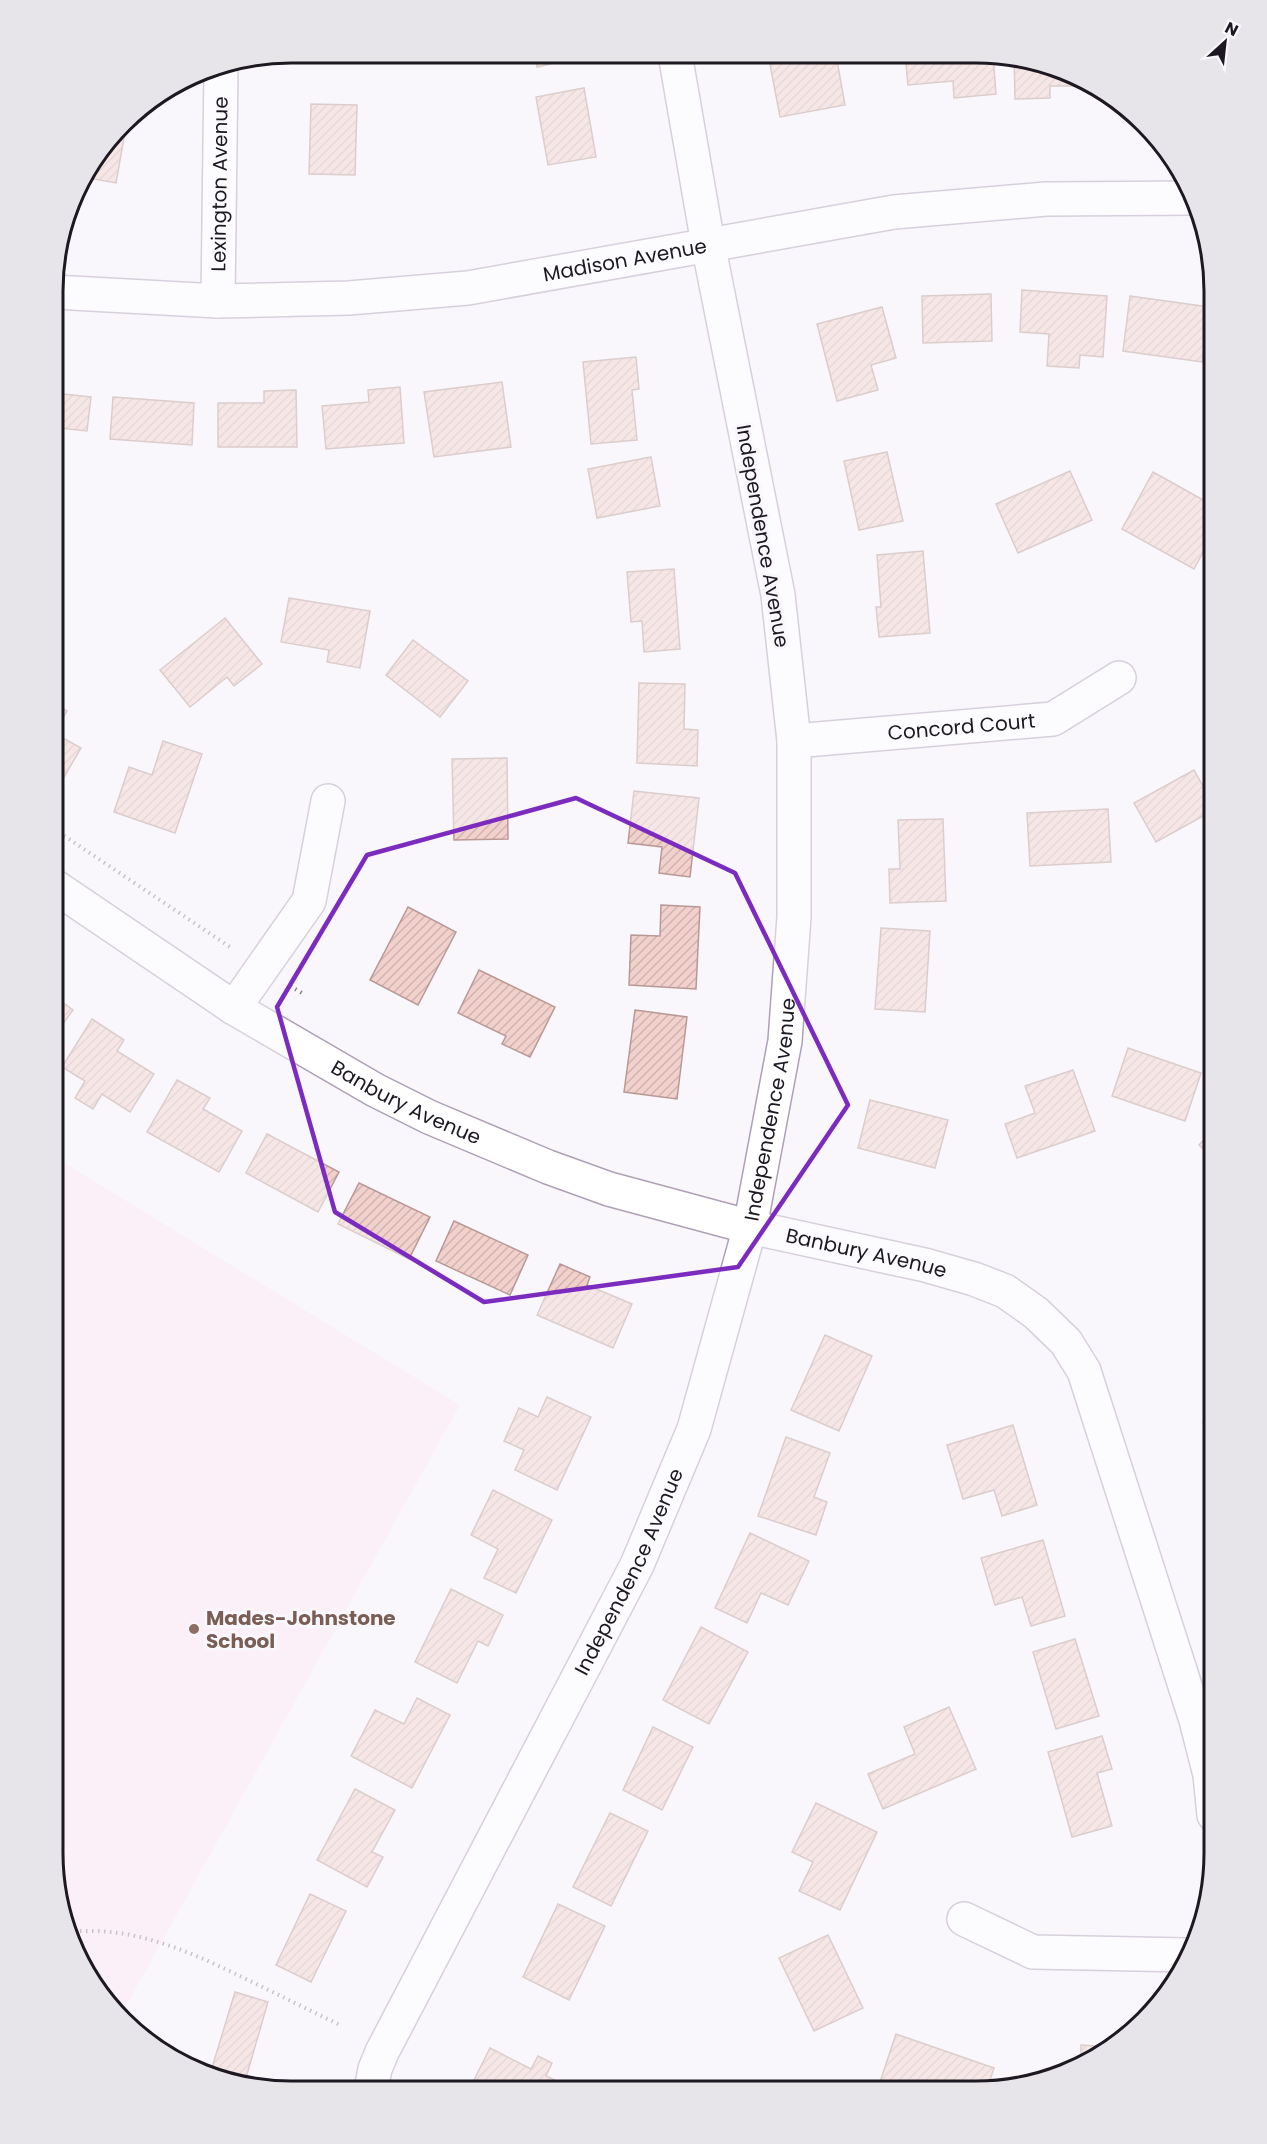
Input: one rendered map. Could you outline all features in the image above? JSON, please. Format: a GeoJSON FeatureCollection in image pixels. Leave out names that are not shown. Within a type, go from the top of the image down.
{"type":"FeatureCollection","features":[{"type":"Feature","properties":{"kind":"street","name":"Independence Avenue"},"geometry":{"type":"LineString","coordinates":[[373,2081],[382,2052],[637,1565],[694,1429],[750,1227],[785,1041],[794,917],[794,741],[778,595],[708,244],[677,63]]}},
{"type":"Feature","properties":{"kind":"street","name":"Lexington Avenue"},"geometry":{"type":"LineString","coordinates":[[218,301],[221,74]]}},
{"type":"Feature","properties":{"kind":"street","name":"Madison Avenue"},"geometry":{"type":"LineString","coordinates":[[63,292],[218,301],[349,298],[468,288],[894,212],[1046,199],[1184,198]]}},
{"type":"Feature","properties":{"kind":"street","name":"Concord Court"},"geometry":{"type":"LineString","coordinates":[[794,741],[1053,719],[1119,678]]}},
{"type":"Feature","properties":{"kind":"street"},"geometry":{"type":"LineString","coordinates":[[234,1008],[309,901],[328,801]]}},
{"type":"Feature","properties":{"kind":"street","name":"Banbury Avenue"},"geometry":{"type":"LineString","coordinates":[[63,892],[234,1008],[375,1090],[479,1138],[609,1189],[750,1227],[974,1278],[1005,1291],[1036,1313],[1066,1342],[1084,1371],[1143,1559],[1176,1654],[1204,1751]]}},
{"type":"Feature","properties":{"kind":"street"},"geometry":{"type":"LineString","coordinates":[[964,1919],[1033,1952],[1180,1955]]}},
{"type":"Feature","properties":{"kind":"path"},"geometry":{"type":"LineString","coordinates":[[63,835],[261,969],[302,993]]}},
{"type":"Feature","properties":{"kind":"path"},"geometry":{"type":"LineString","coordinates":[[77,1931],[92,1930],[165,1943],[196,1955],[340,2025]]}},
{"type":"Feature","properties":{"kind":"highlighted area"},"geometry":{"type":"Polygon","coordinates":[[[576,798],[735,873],[848,1105],[738,1267],[484,1302],[335,1212],[277,1007],[367,855],[576,798]]]}},
{"type":"Feature","properties":{"kind":"shaded area","name":"Mades-Johnstone School"},"geometry":{"type":"Polygon","coordinates":[[[63,1162],[460,1405],[125,2008],[101,1980],[80,1940],[67,1897],[63,1868],[63,1162]]]}},
{"type":"Feature","properties":{"kind":"building"},"geometry":{"type":"Polygon","coordinates":[[[536,63],[554,63],[537,67],[536,63]]]}},
{"type":"Feature","properties":{"kind":"building"},"geometry":{"type":"Polygon","coordinates":[[[770,63],[837,63],[845,105],[780,117],[770,63]]]}},
{"type":"Feature","properties":{"kind":"building"},"geometry":{"type":"Polygon","coordinates":[[[906,63],[991,63],[994,63],[996,94],[954,98],[953,81],[908,85],[906,63]]]}},
{"type":"Feature","properties":{"kind":"building"},"geometry":{"type":"Polygon","coordinates":[[[1014,66],[1049,75],[1075,86],[1050,86],[1050,98],[1015,99],[1014,66]]]}},
{"type":"Feature","properties":{"kind":"building"},"geometry":{"type":"Polygon","coordinates":[[[584,88],[596,157],[548,165],[536,97],[584,88]]]}},
{"type":"Feature","properties":{"kind":"building"},"geometry":{"type":"Polygon","coordinates":[[[311,104],[357,105],[355,175],[309,174],[311,104]]]}},
{"type":"Feature","properties":{"kind":"building"},"geometry":{"type":"Polygon","coordinates":[[[124,136],[116,183],[93,179],[101,164],[124,136]]]}},
{"type":"Feature","properties":{"kind":"building"},"geometry":{"type":"Polygon","coordinates":[[[1022,290],[1107,296],[1103,357],[1080,355],[1079,368],[1047,366],[1049,334],[1020,332],[1022,290]]]}},
{"type":"Feature","properties":{"kind":"building"},"geometry":{"type":"Polygon","coordinates":[[[991,294],[992,341],[923,343],[922,296],[991,294]]]}},
{"type":"Feature","properties":{"kind":"building"},"geometry":{"type":"Polygon","coordinates":[[[1130,296],[1204,306],[1202,362],[1123,351],[1130,296]]]}},
{"type":"Feature","properties":{"kind":"building"},"geometry":{"type":"Polygon","coordinates":[[[882,307],[896,358],[871,365],[878,390],[837,401],[817,324],[882,307]]]}},
{"type":"Feature","properties":{"kind":"building"},"geometry":{"type":"Polygon","coordinates":[[[636,357],[639,389],[632,390],[637,440],[591,444],[583,362],[636,357]]]}},
{"type":"Feature","properties":{"kind":"building"},"geometry":{"type":"Polygon","coordinates":[[[502,382],[511,447],[434,457],[424,392],[502,382]]]}},
{"type":"Feature","properties":{"kind":"building"},"geometry":{"type":"Polygon","coordinates":[[[400,387],[404,443],[326,449],[322,406],[369,402],[368,390],[400,387]]]}},
{"type":"Feature","properties":{"kind":"building"},"geometry":{"type":"Polygon","coordinates":[[[296,390],[297,447],[218,447],[218,403],[264,403],[264,391],[296,390]]]}},
{"type":"Feature","properties":{"kind":"building"},"geometry":{"type":"Polygon","coordinates":[[[63,394],[91,397],[87,431],[63,428],[63,394]]]}},
{"type":"Feature","properties":{"kind":"building"},"geometry":{"type":"Polygon","coordinates":[[[113,397],[194,403],[192,445],[110,439],[113,397]]]}},
{"type":"Feature","properties":{"kind":"building"},"geometry":{"type":"Polygon","coordinates":[[[887,452],[903,521],[859,530],[844,461],[887,452]]]}},
{"type":"Feature","properties":{"kind":"building"},"geometry":{"type":"Polygon","coordinates":[[[651,457],[660,506],[597,518],[588,469],[651,457]]]}},
{"type":"Feature","properties":{"kind":"building"},"geometry":{"type":"Polygon","coordinates":[[[1070,471],[1092,520],[1018,553],[996,504],[1070,471]]]}},
{"type":"Feature","properties":{"kind":"building"},"geometry":{"type":"Polygon","coordinates":[[[1153,472],[1204,500],[1204,550],[1194,569],[1122,529],[1153,472]]]}},
{"type":"Feature","properties":{"kind":"building"},"geometry":{"type":"Polygon","coordinates":[[[923,551],[930,633],[879,637],[876,607],[881,607],[877,555],[923,551]]]}},
{"type":"Feature","properties":{"kind":"building"},"geometry":{"type":"Polygon","coordinates":[[[674,569],[680,649],[644,652],[642,621],[631,622],[627,572],[674,569]]]}},
{"type":"Feature","properties":{"kind":"building"},"geometry":{"type":"Polygon","coordinates":[[[289,598],[370,611],[360,668],[327,662],[329,650],[281,642],[289,598]]]}},
{"type":"Feature","properties":{"kind":"building"},"geometry":{"type":"Polygon","coordinates":[[[225,618],[262,664],[234,686],[227,677],[190,707],[160,670],[225,618]]]}},
{"type":"Feature","properties":{"kind":"building"},"geometry":{"type":"Polygon","coordinates":[[[413,640],[468,681],[440,717],[386,675],[413,640]]]}},
{"type":"Feature","properties":{"kind":"building"},"geometry":{"type":"Polygon","coordinates":[[[639,683],[685,684],[684,729],[698,730],[697,766],[637,763],[639,683]]]}},
{"type":"Feature","properties":{"kind":"building"},"geometry":{"type":"Polygon","coordinates":[[[63,738],[81,748],[63,779],[63,738]]]}},
{"type":"Feature","properties":{"kind":"building"},"geometry":{"type":"Polygon","coordinates":[[[163,741],[202,754],[175,833],[114,812],[129,767],[152,775],[163,741]]]}},
{"type":"Feature","properties":{"kind":"building"},"geometry":{"type":"Polygon","coordinates":[[[507,758],[508,839],[454,840],[452,759],[507,758]]]}},
{"type":"Feature","properties":{"kind":"building"},"geometry":{"type":"Polygon","coordinates":[[[1194,770],[1204,788],[1204,816],[1156,842],[1134,803],[1194,770]]]}},
{"type":"Feature","properties":{"kind":"building"},"geometry":{"type":"Polygon","coordinates":[[[634,791],[699,798],[690,877],[659,873],[662,847],[628,843],[634,791]]]}},
{"type":"Feature","properties":{"kind":"building"},"geometry":{"type":"Polygon","coordinates":[[[1108,809],[1111,862],[1030,866],[1027,813],[1108,809]]]}},
{"type":"Feature","properties":{"kind":"building"},"geometry":{"type":"Polygon","coordinates":[[[943,819],[946,901],[890,903],[889,869],[900,869],[898,820],[943,819]]]}},
{"type":"Feature","properties":{"kind":"building"},"geometry":{"type":"Polygon","coordinates":[[[661,905],[700,907],[696,989],[629,985],[631,935],[660,936],[661,905]]]}},
{"type":"Feature","properties":{"kind":"building"},"geometry":{"type":"Polygon","coordinates":[[[408,907],[456,932],[418,1005],[370,980],[408,907]]]}},
{"type":"Feature","properties":{"kind":"building"},"geometry":{"type":"Polygon","coordinates":[[[881,928],[930,931],[925,1012],[875,1009],[881,928]]]}},
{"type":"Feature","properties":{"kind":"building"},"geometry":{"type":"Polygon","coordinates":[[[479,970],[555,1007],[530,1057],[502,1044],[506,1036],[458,1013],[479,970]]]}},
{"type":"Feature","properties":{"kind":"building"},"geometry":{"type":"Polygon","coordinates":[[[63,1003],[73,1010],[63,1024],[63,1003]]]}},
{"type":"Feature","properties":{"kind":"building"},"geometry":{"type":"Polygon","coordinates":[[[635,1010],[687,1017],[677,1099],[624,1092],[635,1010]]]}},
{"type":"Feature","properties":{"kind":"building"},"geometry":{"type":"Polygon","coordinates":[[[92,1019],[124,1040],[117,1051],[154,1074],[130,1112],[102,1094],[93,1109],[75,1098],[85,1081],[63,1068],[92,1019]]]}},
{"type":"Feature","properties":{"kind":"building"},"geometry":{"type":"Polygon","coordinates":[[[1128,1048],[1201,1073],[1185,1121],[1112,1096],[1128,1048]]]}},
{"type":"Feature","properties":{"kind":"building"},"geometry":{"type":"Polygon","coordinates":[[[1073,1070],[1095,1131],[1017,1158],[1005,1124],[1035,1113],[1025,1086],[1073,1070]]]}},
{"type":"Feature","properties":{"kind":"building"},"geometry":{"type":"Polygon","coordinates":[[[177,1080],[210,1098],[203,1109],[242,1131],[219,1172],[147,1132],[177,1080]]]}},
{"type":"Feature","properties":{"kind":"building"},"geometry":{"type":"Polygon","coordinates":[[[870,1100],[948,1120],[935,1168],[858,1148],[870,1100]]]}},
{"type":"Feature","properties":{"kind":"building"},"geometry":{"type":"Polygon","coordinates":[[[267,1134],[339,1172],[318,1212],[246,1173],[267,1134]]]}},
{"type":"Feature","properties":{"kind":"building"},"geometry":{"type":"Polygon","coordinates":[[[1204,1140],[1204,1150],[1199,1145],[1204,1140]]]}},
{"type":"Feature","properties":{"kind":"building"},"geometry":{"type":"Polygon","coordinates":[[[359,1183],[430,1217],[409,1259],[338,1224],[359,1183]]]}},
{"type":"Feature","properties":{"kind":"building"},"geometry":{"type":"Polygon","coordinates":[[[454,1221],[528,1255],[510,1295],[436,1261],[454,1221]]]}},
{"type":"Feature","properties":{"kind":"building"},"geometry":{"type":"Polygon","coordinates":[[[560,1264],[590,1277],[587,1285],[632,1304],[613,1348],[537,1315],[560,1264]]]}},
{"type":"Feature","properties":{"kind":"building"},"geometry":{"type":"Polygon","coordinates":[[[825,1335],[872,1356],[839,1431],[791,1410],[825,1335]]]}},
{"type":"Feature","properties":{"kind":"building"},"geometry":{"type":"Polygon","coordinates":[[[547,1397],[591,1417],[557,1490],[515,1470],[524,1450],[504,1441],[519,1408],[538,1417],[547,1397]]]}},
{"type":"Feature","properties":{"kind":"building"},"geometry":{"type":"Polygon","coordinates":[[[1013,1425],[1037,1505],[1002,1516],[994,1490],[963,1499],[947,1445],[1013,1425]]]}},
{"type":"Feature","properties":{"kind":"building"},"geometry":{"type":"Polygon","coordinates":[[[786,1437],[830,1453],[814,1497],[827,1502],[816,1535],[758,1516],[786,1437]]]}},
{"type":"Feature","properties":{"kind":"building"},"geometry":{"type":"Polygon","coordinates":[[[493,1490],[552,1520],[516,1593],[484,1578],[498,1549],[471,1535],[493,1490]]]}},
{"type":"Feature","properties":{"kind":"building"},"geometry":{"type":"Polygon","coordinates":[[[750,1533],[809,1561],[788,1605],[761,1593],[747,1623],[715,1608],[750,1533]]]}},
{"type":"Feature","properties":{"kind":"building"},"geometry":{"type":"Polygon","coordinates":[[[1043,1540],[1065,1616],[1031,1626],[1022,1597],[995,1605],[981,1558],[1043,1540]]]}},
{"type":"Feature","properties":{"kind":"building"},"geometry":{"type":"Polygon","coordinates":[[[451,1589],[503,1615],[488,1646],[478,1641],[457,1683],[415,1662],[451,1589]]]}},
{"type":"Feature","properties":{"kind":"building"},"geometry":{"type":"Polygon","coordinates":[[[701,1627],[748,1652],[709,1724],[663,1700],[701,1627]]]}},
{"type":"Feature","properties":{"kind":"building"},"geometry":{"type":"Polygon","coordinates":[[[1075,1639],[1099,1716],[1056,1729],[1033,1652],[1075,1639]]]}},
{"type":"Feature","properties":{"kind":"building"},"geometry":{"type":"Polygon","coordinates":[[[417,1698],[450,1715],[412,1788],[351,1756],[375,1710],[404,1724],[417,1698]]]}},
{"type":"Feature","properties":{"kind":"building"},"geometry":{"type":"Polygon","coordinates":[[[949,1707],[976,1769],[883,1809],[868,1774],[915,1754],[904,1727],[949,1707]]]}},
{"type":"Feature","properties":{"kind":"building"},"geometry":{"type":"Polygon","coordinates":[[[653,1727],[693,1747],[662,1810],[623,1790],[653,1727]]]}},
{"type":"Feature","properties":{"kind":"building"},"geometry":{"type":"Polygon","coordinates":[[[1102,1736],[1112,1769],[1097,1773],[1112,1826],[1072,1837],[1048,1752],[1102,1736]]]}},
{"type":"Feature","properties":{"kind":"building"},"geometry":{"type":"Polygon","coordinates":[[[355,1789],[395,1810],[372,1852],[383,1857],[367,1887],[317,1860],[355,1789]]]}},
{"type":"Feature","properties":{"kind":"building"},"geometry":{"type":"Polygon","coordinates":[[[816,1803],[877,1832],[840,1910],[799,1891],[813,1862],[792,1852],[816,1803]]]}},
{"type":"Feature","properties":{"kind":"building"},"geometry":{"type":"Polygon","coordinates":[[[610,1813],[648,1831],[611,1906],[573,1887],[610,1813]]]}},
{"type":"Feature","properties":{"kind":"building"},"geometry":{"type":"Polygon","coordinates":[[[310,1894],[346,1911],[311,1982],[276,1965],[310,1894]]]}},
{"type":"Feature","properties":{"kind":"building"},"geometry":{"type":"Polygon","coordinates":[[[558,1904],[605,1926],[569,2000],[523,1977],[558,1904]]]}},
{"type":"Feature","properties":{"kind":"building"},"geometry":{"type":"Polygon","coordinates":[[[828,1935],[863,2008],[814,2031],[779,1958],[828,1935]]]}},
{"type":"Feature","properties":{"kind":"building"},"geometry":{"type":"Polygon","coordinates":[[[235,1992],[268,2002],[246,2077],[212,2067],[235,1992]]]}},
{"type":"Feature","properties":{"kind":"building"},"geometry":{"type":"Polygon","coordinates":[[[896,2034],[994,2068],[990,2081],[880,2081],[896,2034]]]}},
{"type":"Feature","properties":{"kind":"building"},"geometry":{"type":"Polygon","coordinates":[[[1081,2045],[1097,2046],[1090,2050],[1081,2055],[1081,2045]]]}},
{"type":"Feature","properties":{"kind":"building"},"geometry":{"type":"Polygon","coordinates":[[[490,2048],[531,2069],[538,2056],[552,2063],[546,2076],[557,2081],[474,2081],[490,2048]]]}},
{"type":"Feature","properties":{"kind":"place","name":"Mades-Johnstone School"},"geometry":{"type":"Point","coordinates":[194,1629]}}]}
